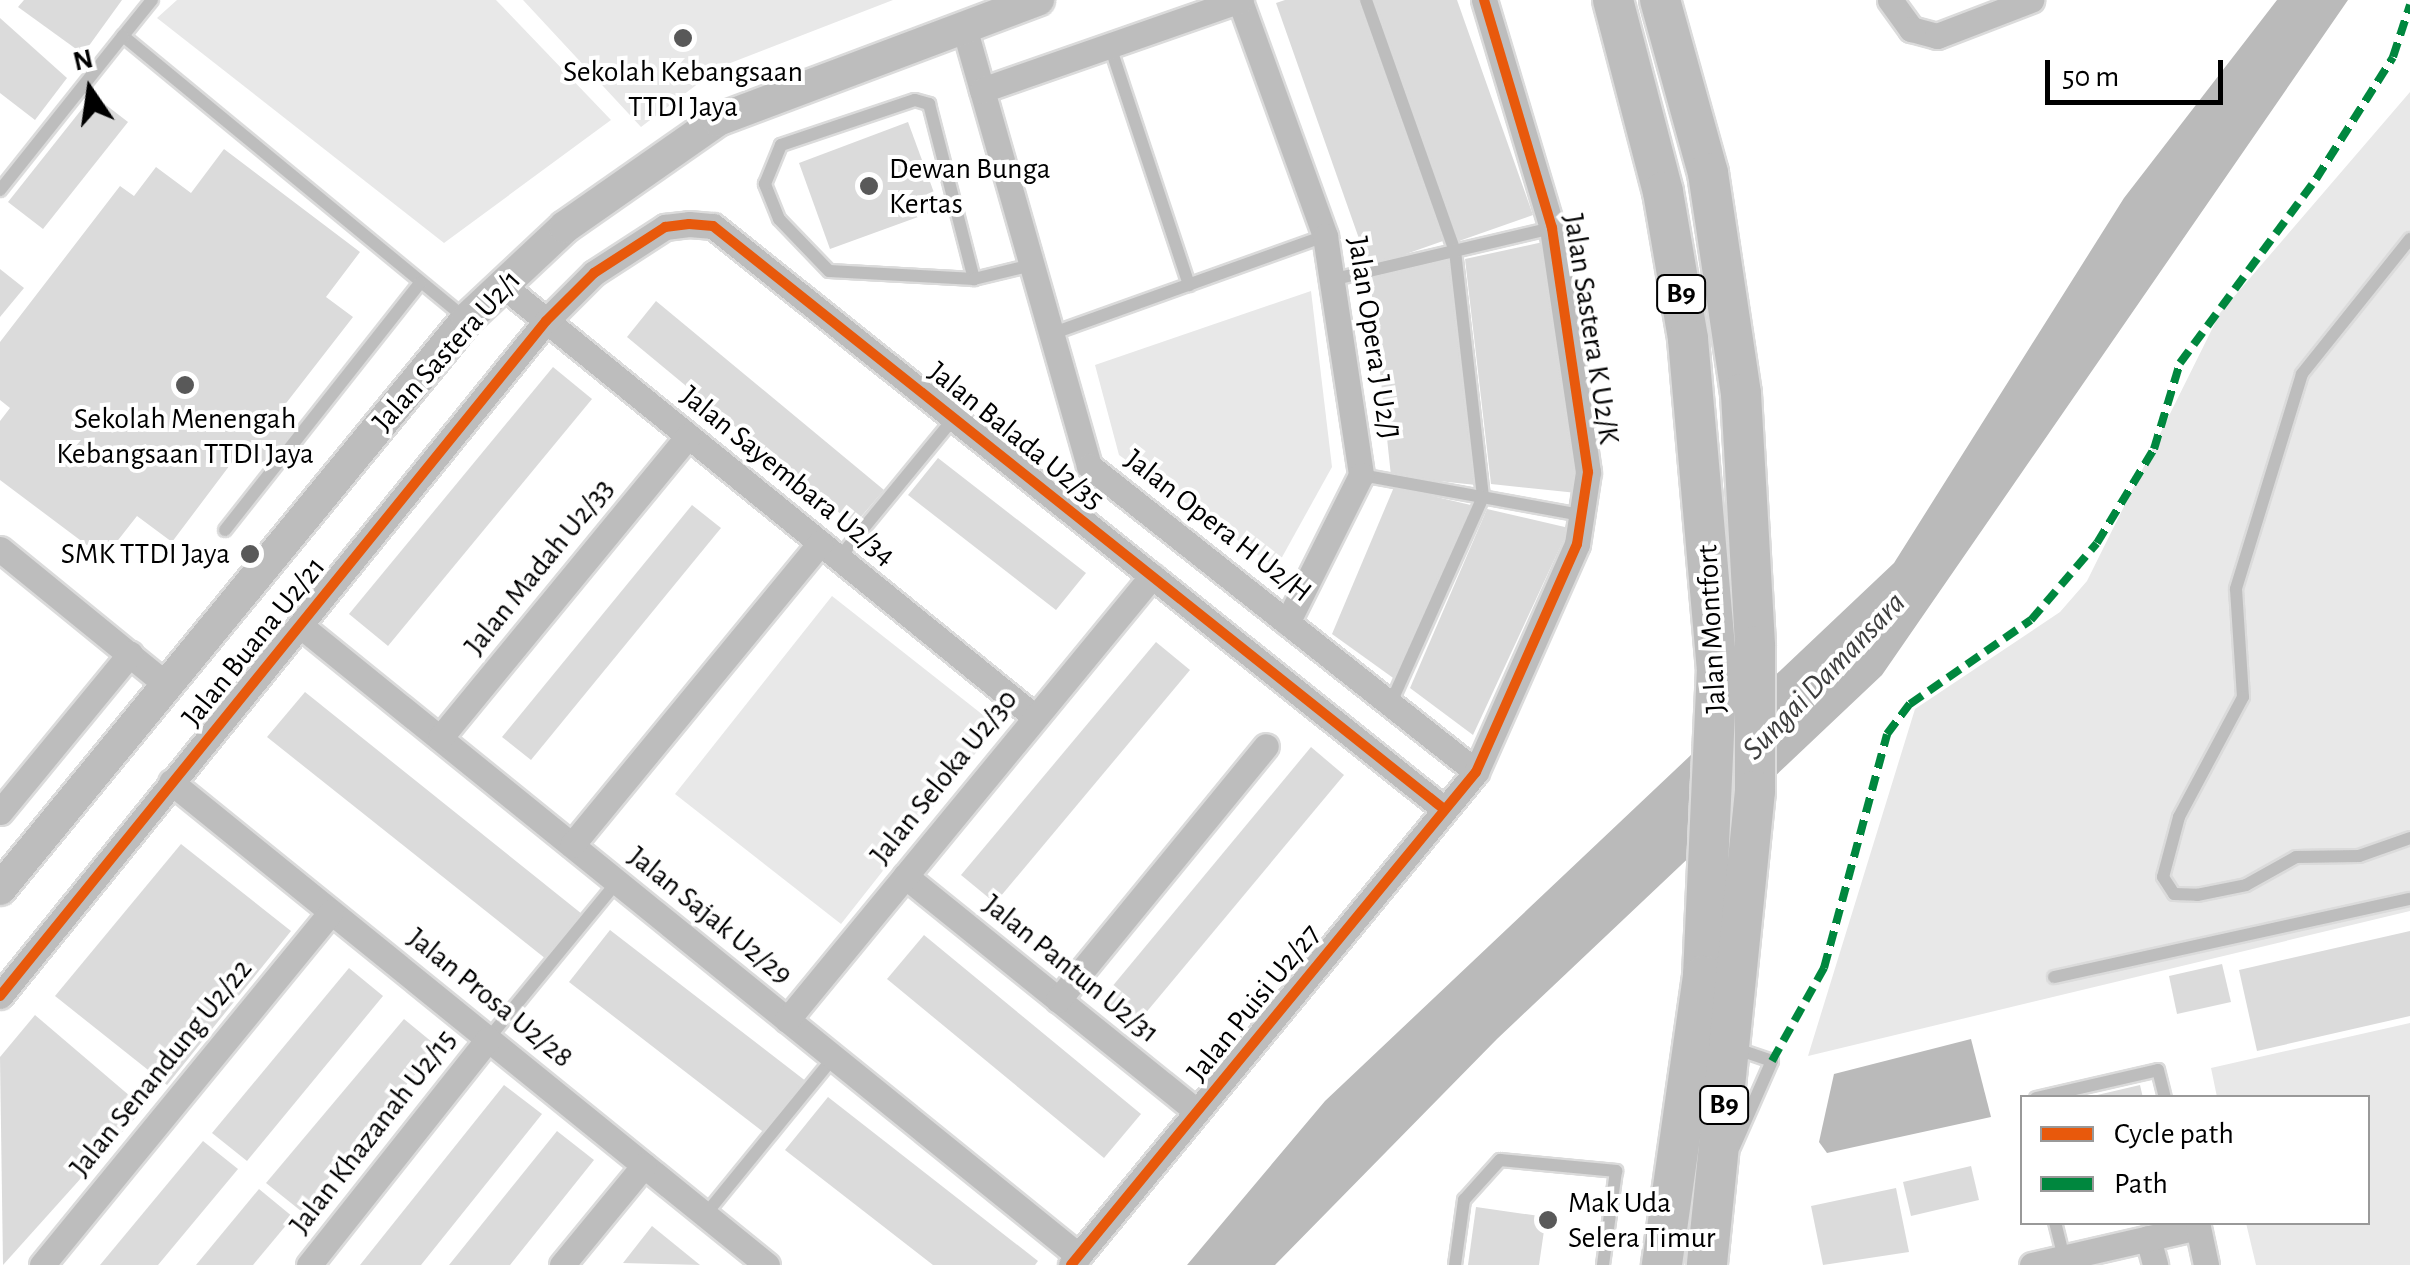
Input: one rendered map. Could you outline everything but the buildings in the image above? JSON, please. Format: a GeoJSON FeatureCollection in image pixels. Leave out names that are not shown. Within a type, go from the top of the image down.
{"type":"FeatureCollection","features":[{"type":"Feature","properties":{"kind":"main road","name":"Jalan Montfort"},"geometry":{"type":"LineString","coordinates":[[1613,0],[1663,192],[1688,338],[1712,594],[1716,817],[1704,976],[1662,1265]]}},
{"type":"Feature","properties":{"kind":"main road","name":"Jalan Montfort"},"geometry":{"type":"LineString","coordinates":[[1660,0],[1708,173],[1741,394],[1751,559],[1755,792],[1707,1265]]}},
{"type":"Feature","properties":{"kind":"street"},"geometry":{"type":"LineString","coordinates":[[982,90],[1240,0]]}},
{"type":"Feature","properties":{"kind":"street","name":"Jalan Opera J U2/J"},"geometry":{"type":"LineString","coordinates":[[1240,0],[1326,236],[1336,279],[1361,475],[1287,622]]}},
{"type":"Feature","properties":{"kind":"street","name":"Jalan Sastera K U2/K"},"geometry":{"type":"LineString","coordinates":[[1476,772],[1584,516],[1588,472],[1552,228],[1484,0]]}},
{"type":"Feature","properties":{"kind":"street"},"geometry":{"type":"LineString","coordinates":[[1890,0],[1910,29],[1937,36],[2031,0]]}},
{"type":"Feature","properties":{"kind":"street","name":"Jalan Sastera U2/1"},"geometry":{"type":"LineString","coordinates":[[0,889],[466,319],[565,227],[718,120],[973,16],[1021,3]]}},
{"type":"Feature","properties":{"kind":"street","name":"Jalan Opera H U2/H"},"geometry":{"type":"LineString","coordinates":[[973,16],[982,90],[1090,466],[1476,772]]}},
{"type":"Feature","properties":{"kind":"street","name":"Jalan Balada U2/35"},"geometry":{"type":"LineString","coordinates":[[546,321],[594,273],[665,228],[713,226],[1445,810]]}},
{"type":"Feature","properties":{"kind":"street","name":"Jalan Sayembara U2/34"},"geometry":{"type":"LineString","coordinates":[[501,284],[1035,718]]}},
{"type":"Feature","properties":{"kind":"street","name":"Jalan Buana U2/21"},"geometry":{"type":"LineString","coordinates":[[0,996],[546,321]]}},
{"type":"Feature","properties":{"kind":"street","name":"Jalan Madah U2/33"},"geometry":{"type":"LineString","coordinates":[[440,738],[688,436]]}},
{"type":"Feature","properties":{"kind":"street"},"geometry":{"type":"LineString","coordinates":[[0,549],[167,684]]}},
{"type":"Feature","properties":{"kind":"street"},"geometry":{"type":"LineString","coordinates":[[572,845],[830,551]]}},
{"type":"Feature","properties":{"kind":"street","name":"Jalan Seloka U2/30"},"geometry":{"type":"LineString","coordinates":[[787,1020],[1152,576]]}},
{"type":"Feature","properties":{"kind":"street","name":"Jalan Sajak U2/29"},"geometry":{"type":"LineString","coordinates":[[301,626],[834,1058],[1075,1260]]}},
{"type":"Feature","properties":{"kind":"street"},"geometry":{"type":"LineString","coordinates":[[0,812],[130,654]]}},
{"type":"Feature","properties":{"kind":"street"},"geometry":{"type":"LineString","coordinates":[[1058,1000],[1266,746]]}},
{"type":"Feature","properties":{"kind":"street","name":"Jalan Puisi U2/27"},"geometry":{"type":"LineString","coordinates":[[1075,1260],[1476,772]]}},
{"type":"Feature","properties":{"kind":"street","name":"Jalan Prosa U2/28"},"geometry":{"type":"LineString","coordinates":[[171,782],[767,1265]]}},
{"type":"Feature","properties":{"kind":"street","name":"Jalan Pantun U2/31"},"geometry":{"type":"LineString","coordinates":[[905,876],[1197,1112]]}},
{"type":"Feature","properties":{"kind":"street","name":"Jalan Senandung U2/22"},"geometry":{"type":"LineString","coordinates":[[42,1265],[332,912]]}},
{"type":"Feature","properties":{"kind":"street","name":"Jalan Khazanah U2/15"},"geometry":{"type":"LineString","coordinates":[[310,1265],[488,1039]]}},
{"type":"Feature","properties":{"kind":"street"},"geometry":{"type":"LineString","coordinates":[[562,1265],[644,1165]]}},
{"type":"Feature","properties":{"kind":"street"},"geometry":{"type":"LineString","coordinates":[[2047,1262],[2197,1225],[2206,1265]]}},
{"type":"Feature","properties":{"kind":"street"},"geometry":{"type":"LineString","coordinates":[[2148,1238],[2155,1265]]}},
{"type":"Feature","properties":{"kind":"lane"},"geometry":{"type":"LineString","coordinates":[[0,190],[152,0]]}},
{"type":"Feature","properties":{"kind":"lane"},"geometry":{"type":"LineString","coordinates":[[1366,0],[1454,252],[1483,497],[1390,706]]}},
{"type":"Feature","properties":{"kind":"lane"},"geometry":{"type":"LineString","coordinates":[[123,36],[466,319]]}},
{"type":"Feature","properties":{"kind":"lane"},"geometry":{"type":"LineString","coordinates":[[1110,46],[1190,285]]}},
{"type":"Feature","properties":{"kind":"lane"},"geometry":{"type":"LineString","coordinates":[[974,279],[928,104],[781,145],[765,184],[779,219],[829,271],[974,279],[1032,265]]}},
{"type":"Feature","properties":{"kind":"lane"},"geometry":{"type":"LineString","coordinates":[[1336,279],[1552,228]]}},
{"type":"Feature","properties":{"kind":"lane"},"geometry":{"type":"LineString","coordinates":[[1051,334],[1326,236]]}},
{"type":"Feature","properties":{"kind":"lane"},"geometry":{"type":"LineString","coordinates":[[2410,240],[2302,374],[2236,588],[2243,697],[2179,817],[2163,877],[2174,894],[2197,895],[2246,885],[2296,858],[2359,856],[2410,838]]}},
{"type":"Feature","properties":{"kind":"lane"},"geometry":{"type":"LineString","coordinates":[[225,530],[420,283]]}},
{"type":"Feature","properties":{"kind":"lane"},"geometry":{"type":"LineString","coordinates":[[830,551],[954,418]]}},
{"type":"Feature","properties":{"kind":"lane"},"geometry":{"type":"LineString","coordinates":[[1361,475],[1584,516]]}},
{"type":"Feature","properties":{"kind":"lane"},"geometry":{"type":"LineString","coordinates":[[488,1039],[617,882]]}},
{"type":"Feature","properties":{"kind":"lane"},"geometry":{"type":"LineString","coordinates":[[2054,977],[2410,899]]}},
{"type":"Feature","properties":{"kind":"lane"},"geometry":{"type":"LineString","coordinates":[[705,1215],[834,1058]]}},
{"type":"Feature","properties":{"kind":"lane"},"geometry":{"type":"LineString","coordinates":[[2049,1095],[2158,1070],[2165,1095]]}},
{"type":"Feature","properties":{"kind":"lane"},"geometry":{"type":"LineString","coordinates":[[1455,1265],[1464,1200],[1500,1160],[1616,1171],[1603,1265]]}},
{"type":"Feature","properties":{"kind":"lane"},"geometry":{"type":"LineString","coordinates":[[2047,1262],[2054,1225]]}},
{"type":"Feature","properties":{"kind":"shaded area"},"geometry":{"type":"Polygon","coordinates":[[[177,0],[496,0],[611,120],[444,243],[157,18],[177,0]]]}},
{"type":"Feature","properties":{"kind":"shaded area","name":"Sekolah Kebangsaan TTDI Jaya"},"geometry":{"type":"Polygon","coordinates":[[[523,0],[893,0],[720,67],[641,127],[523,0]]]}},
{"type":"Feature","properties":{"kind":"shaded area"},"geometry":{"type":"Polygon","coordinates":[[[2410,92],[2410,911],[1808,1056],[1915,709],[2060,612],[2087,581],[2220,313],[2410,92]]]}},
{"type":"Feature","properties":{"kind":"shaded area"},"geometry":{"type":"Polygon","coordinates":[[[1311,291],[1332,467],[1276,568],[1119,455],[1095,365],[1311,291]]]}},
{"type":"Feature","properties":{"kind":"shaded area"},"geometry":{"type":"Polygon","coordinates":[[[832,596],[997,726],[841,924],[675,794],[832,596]]]}},
{"type":"Feature","properties":{"kind":"shaded area"},"geometry":{"type":"Polygon","coordinates":[[[2410,1023],[2410,1265],[2256,1265],[2246,1225],[2370,1225],[2370,1095],[2217,1095],[2211,1068],[2410,1023]]]}},
{"type":"Feature","properties":{"kind":"water","name":"Sungai Damansara"},"geometry":{"type":"Polygon","coordinates":[[[2277,0],[2348,0],[1882,675],[1497,1039],[1275,1265],[1187,1265],[1325,1101],[1894,563],[2124,198],[2277,0]]]}},
{"type":"Feature","properties":{"kind":"water"},"geometry":{"type":"Polygon","coordinates":[[[1971,1039],[1991,1117],[1827,1153],[1819,1142],[1834,1074],[1971,1039]]]}},
{"type":"Feature","properties":{"kind":"marked path"},"geometry":{"type":"LineString","coordinates":[[1772,1061],[1824,968],[1887,734],[1910,704],[2031,620],[2097,543],[2154,449],[2180,363],[2316,179],[2393,57],[2410,5]]}},
{"type":"Feature","properties":{"kind":"cycle path"},"geometry":{"type":"LineString","coordinates":[[1071,1265],[1476,772],[1577,544],[1588,472],[1552,228],[1484,0]]}},
{"type":"Feature","properties":{"kind":"cycle path"},"geometry":{"type":"LineString","coordinates":[[0,996],[546,321],[594,273],[665,227],[713,226],[1445,810]]}},
{"type":"Feature","properties":{"kind":"place","name":"Sekolah Kebangsaan TTDI Jaya"},"geometry":{"type":"Point","coordinates":[683,38]}},
{"type":"Feature","properties":{"kind":"place","name":"Dewan Bunga Kertas"},"geometry":{"type":"Point","coordinates":[869,186]}},
{"type":"Feature","properties":{"kind":"place","name":"Sekolah Menengah Kebangsaan TTDI Jaya"},"geometry":{"type":"Point","coordinates":[185,385]}},
{"type":"Feature","properties":{"kind":"place","name":"SMK TTDI Jaya"},"geometry":{"type":"Point","coordinates":[250,554]}},
{"type":"Feature","properties":{"kind":"place","name":"Mak Uda Selera Timur"},"geometry":{"type":"Point","coordinates":[1548,1220]}}]}
